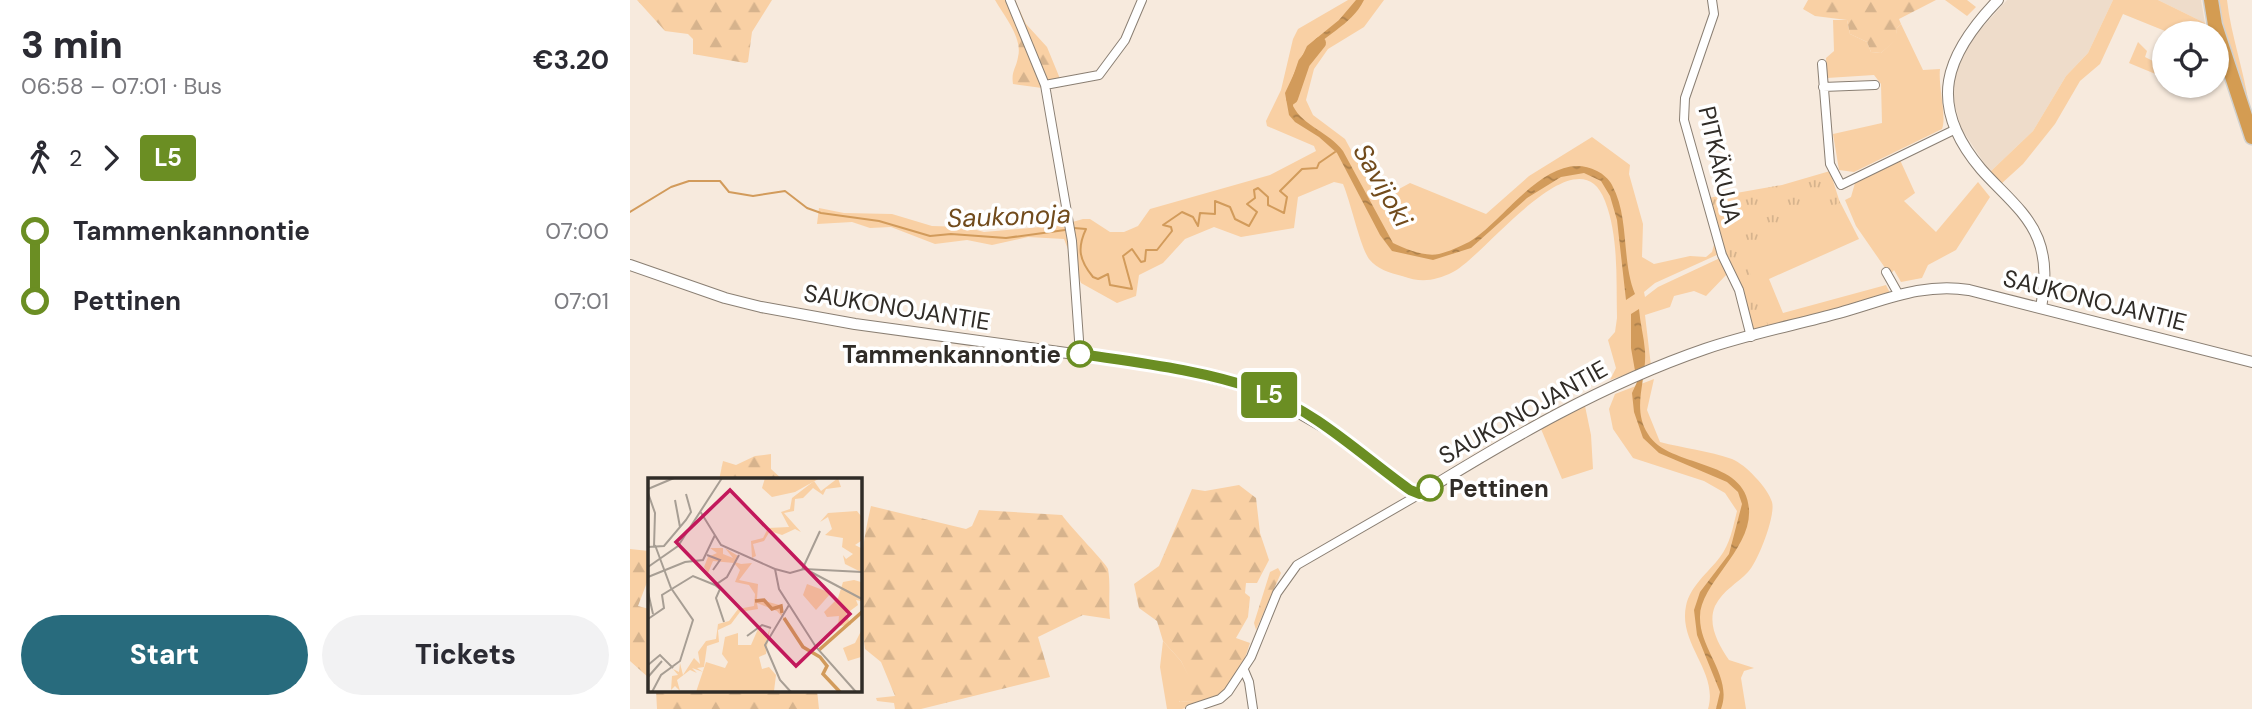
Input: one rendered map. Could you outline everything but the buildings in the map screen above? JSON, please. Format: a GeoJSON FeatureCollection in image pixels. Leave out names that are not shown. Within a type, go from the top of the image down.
{"type":"FeatureCollection","features":[{"type":"Feature","properties":{"kind":"highway"},"geometry":{"type":"LineString","coordinates":[[2211,0],[2215,21]]}},
{"type":"Feature","properties":{"kind":"highway"},"geometry":{"type":"LineString","coordinates":[[2229,74],[2252,137]]}},
{"type":"Feature","properties":{"kind":"street"},"geometry":{"type":"LineString","coordinates":[[1010,0],[1045,85],[1070,229],[1080,354]]}},
{"type":"Feature","properties":{"kind":"street"},"geometry":{"type":"LineString","coordinates":[[1045,85],[1098,75],[1125,40],[1142,0]]}},
{"type":"Feature","properties":{"kind":"street","name":"PITKÄKUJA"},"geometry":{"type":"LineString","coordinates":[[1712,0],[1714,14],[1685,98],[1684,120],[1720,248],[1739,290],[1751,337]]}},
{"type":"Feature","properties":{"kind":"street"},"geometry":{"type":"LineString","coordinates":[[1998,0],[1966,36],[1950,67],[1949,100],[1956,129],[1978,165],[2035,232],[2044,262],[2041,308]]}},
{"type":"Feature","properties":{"kind":"street"},"geometry":{"type":"LineString","coordinates":[[1822,65],[1830,164],[1841,184],[1956,129]]}},
{"type":"Feature","properties":{"kind":"street"},"geometry":{"type":"LineString","coordinates":[[1823,87],[1875,85]]}},
{"type":"Feature","properties":{"kind":"street","name":"SAUKONOJANTIE"},"geometry":{"type":"LineString","coordinates":[[630,265],[715,295],[761,307],[855,324],[1169,367],[1259,390],[1348,441],[1386,474],[1420,494],[1551,416],[1651,370],[1708,348],[1933,288],[1954,287],[2252,362]]}},
{"type":"Feature","properties":{"kind":"street"},"geometry":{"type":"LineString","coordinates":[[1886,272],[1899,295]]}},
{"type":"Feature","properties":{"kind":"street"},"geometry":{"type":"LineString","coordinates":[[1190,709],[1220,699],[1244,670],[1277,593],[1297,565],[1420,494]]}},
{"type":"Feature","properties":{"kind":"street"},"geometry":{"type":"LineString","coordinates":[[1244,670],[1249,681],[1253,709]]}},
{"type":"Feature","properties":{"kind":"shaded area"},"geometry":{"type":"Polygon","coordinates":[[[2007,0],[2113,0],[2088,53],[2066,76],[2033,131],[1990,172],[1961,128],[1953,98],[1954,82],[1962,55],[1971,40],[2007,0]]]}},
{"type":"Feature","properties":{"kind":"shaded area"},"geometry":{"type":"Polygon","coordinates":[[[2158,0],[2201,0],[2205,21],[2158,0]]]}},
{"type":"Feature","properties":{"kind":"green space"},"geometry":{"type":"Polygon","coordinates":[[[637,0],[772,0],[752,32],[748,62],[745,63],[693,54],[693,39],[688,34],[665,31],[637,0]]]}},
{"type":"Feature","properties":{"kind":"green space"},"geometry":{"type":"Polygon","coordinates":[[[995,0],[1015,0],[1026,24],[1047,47],[1063,86],[1042,88],[1013,84],[1018,42],[995,0]]]}},
{"type":"Feature","properties":{"kind":"green space"},"geometry":{"type":"Polygon","coordinates":[[[1348,0],[1384,0],[1364,27],[1328,49],[1314,69],[1306,100],[1313,115],[1345,139],[1374,192],[1388,195],[1410,183],[1486,214],[1529,176],[1592,137],[1630,165],[1629,174],[1643,224],[1642,257],[1654,264],[1690,256],[1706,257],[1712,252],[1715,241],[1719,254],[1655,283],[1644,292],[1645,297],[1658,287],[1720,258],[1728,273],[1706,296],[1694,291],[1674,296],[1670,307],[1645,315],[1651,366],[1610,380],[1616,368],[1608,340],[1615,332],[1617,318],[1613,229],[1605,201],[1592,183],[1574,179],[1553,188],[1531,204],[1453,272],[1422,280],[1388,272],[1369,259],[1343,184],[1334,182],[1298,197],[1294,228],[1241,237],[1214,227],[1185,239],[1163,263],[1139,275],[1136,296],[1117,303],[1081,283],[1064,239],[1028,237],[992,245],[967,240],[935,244],[891,227],[870,228],[852,222],[817,224],[819,208],[844,213],[892,214],[932,226],[966,227],[984,232],[1062,225],[1090,219],[1110,232],[1124,232],[1138,226],[1150,209],[1270,175],[1316,151],[1314,146],[1267,126],[1266,121],[1281,90],[1293,39],[1298,29],[1348,0]]]}},
{"type":"Feature","properties":{"kind":"green space"},"geometry":{"type":"Polygon","coordinates":[[[1808,0],[1936,0],[1899,19],[1901,24],[1897,28],[1896,40],[1881,53],[1871,52],[1867,42],[1850,34],[1847,20],[1815,16],[1803,9],[1808,0]]]}},
{"type":"Feature","properties":{"kind":"green space"},"geometry":{"type":"Polygon","coordinates":[[[1945,0],[1967,0],[1976,7],[1967,16],[1945,0]]]}},
{"type":"Feature","properties":{"kind":"green space"},"geometry":{"type":"Polygon","coordinates":[[[2113,0],[2158,0],[2201,21],[2152,21],[2152,26],[2123,14],[2100,64],[2080,81],[2055,124],[2023,164],[2001,184],[1990,172],[2033,131],[2066,76],[2088,53],[2113,0]]]}},
{"type":"Feature","properties":{"kind":"green space"},"geometry":{"type":"Polygon","coordinates":[[[2216,0],[2227,0],[2249,106],[2229,53],[2229,21],[2221,21],[2216,0]]]}},
{"type":"Feature","properties":{"kind":"green space"},"geometry":{"type":"Polygon","coordinates":[[[1833,20],[1847,20],[1850,34],[1867,42],[1871,52],[1881,53],[1895,40],[1897,28],[1901,24],[1923,70],[1940,69],[1944,117],[1942,129],[1854,172],[1839,170],[1833,134],[1882,123],[1881,84],[1874,75],[1827,78],[1826,58],[1834,51],[1833,20]]]}},
{"type":"Feature","properties":{"kind":"green space"},"geometry":{"type":"Polygon","coordinates":[[[2138,42],[2147,51],[2145,57],[2152,60],[2152,73],[2129,63],[2138,42]]]}},
{"type":"Feature","properties":{"kind":"green space"},"geometry":{"type":"Polygon","coordinates":[[[1900,160],[1915,193],[1904,201],[1936,232],[1978,182],[1990,197],[1956,250],[1928,265],[1922,278],[1901,282],[1894,270],[1890,275],[1856,226],[1845,200],[1851,197],[1855,183],[1900,160]]]}},
{"type":"Feature","properties":{"kind":"green space"},"geometry":{"type":"Polygon","coordinates":[[[1830,171],[1840,203],[1789,223],[1745,258],[1769,328],[1753,332],[1708,198],[1782,185],[1830,171]]]}},
{"type":"Feature","properties":{"kind":"green space"},"geometry":{"type":"Polygon","coordinates":[[[1839,200],[1859,239],[1769,279],[1783,313],[1886,285],[1890,293],[1769,328],[1728,255],[1784,218],[1839,200]]]}},
{"type":"Feature","properties":{"kind":"green space"},"geometry":{"type":"Polygon","coordinates":[[[1654,379],[1647,410],[1660,442],[1732,459],[1749,471],[1772,502],[1769,527],[1757,559],[1748,572],[1722,595],[1715,606],[1712,620],[1715,635],[1729,660],[1754,668],[1744,671],[1741,678],[1746,709],[1708,709],[1708,683],[1692,646],[1685,620],[1688,599],[1695,586],[1723,552],[1737,511],[1725,493],[1704,481],[1633,458],[1613,429],[1609,409],[1615,394],[1654,379]]]}},
{"type":"Feature","properties":{"kind":"green space"},"geometry":{"type":"Polygon","coordinates":[[[1585,406],[1591,435],[1593,469],[1562,479],[1541,429],[1585,406]]]}},
{"type":"Feature","properties":{"kind":"green space"},"geometry":{"type":"Polygon","coordinates":[[[771,454],[771,469],[781,478],[719,478],[723,461],[736,465],[755,456],[771,454]]]}},
{"type":"Feature","properties":{"kind":"green space"},"geometry":{"type":"Polygon","coordinates":[[[1239,485],[1256,498],[1260,533],[1269,560],[1257,583],[1246,583],[1245,593],[1250,597],[1248,617],[1236,638],[1250,643],[1240,669],[1224,691],[1205,701],[1180,702],[1176,696],[1193,686],[1181,661],[1163,641],[1157,621],[1139,608],[1134,584],[1159,566],[1192,489],[1205,491],[1239,485]]]}},
{"type":"Feature","properties":{"kind":"green space"},"geometry":{"type":"Polygon","coordinates":[[[871,506],[966,529],[972,526],[979,510],[1062,515],[1108,569],[1110,619],[1083,615],[1038,637],[1050,677],[921,709],[895,709],[894,703],[877,701],[876,698],[895,696],[881,662],[865,649],[861,612],[864,543],[871,506]]]}},
{"type":"Feature","properties":{"kind":"green space"},"geometry":{"type":"Polygon","coordinates":[[[630,549],[648,551],[648,580],[638,606],[648,609],[648,677],[630,661],[630,549]]]}},
{"type":"Feature","properties":{"kind":"green space"},"geometry":{"type":"Polygon","coordinates":[[[1278,568],[1281,573],[1256,630],[1254,623],[1270,572],[1278,568]]]}},
{"type":"Feature","properties":{"kind":"green space"},"geometry":{"type":"Polygon","coordinates":[[[1163,641],[1181,661],[1194,686],[1179,702],[1205,701],[1182,709],[1167,709],[1160,667],[1163,641]]]}},
{"type":"Feature","properties":{"kind":"green space"},"geometry":{"type":"Polygon","coordinates":[[[656,692],[817,692],[819,709],[657,709],[656,692]]]}},
{"type":"Feature","properties":{"kind":"water"},"geometry":{"type":"Polygon","coordinates":[[[1356,0],[1364,0],[1352,17],[1320,43],[1304,63],[1293,106],[1303,119],[1343,151],[1393,243],[1427,254],[1439,254],[1454,249],[1483,232],[1545,177],[1562,169],[1579,166],[1604,175],[1618,198],[1628,267],[1635,294],[1626,300],[1617,220],[1610,196],[1601,181],[1584,173],[1561,177],[1527,198],[1471,248],[1433,260],[1392,251],[1380,235],[1337,153],[1319,137],[1295,122],[1289,115],[1285,93],[1307,46],[1339,20],[1356,0]]]}},
{"type":"Feature","properties":{"kind":"water"},"geometry":{"type":"Polygon","coordinates":[[[1639,309],[1645,351],[1640,404],[1643,424],[1648,434],[1658,445],[1672,453],[1735,480],[1745,492],[1749,509],[1748,524],[1742,539],[1708,592],[1700,618],[1701,630],[1723,686],[1721,709],[1716,709],[1720,692],[1697,635],[1694,610],[1700,592],[1729,554],[1742,504],[1738,492],[1727,482],[1659,453],[1643,438],[1634,412],[1632,393],[1637,382],[1631,348],[1631,314],[1639,309]]]}},
{"type":"Feature","properties":{"kind":"waterway","name":"Savijoki"},"geometry":{"type":"LineString","coordinates":[[1292,98],[1304,63],[1320,43]]}},
{"type":"Feature","properties":{"kind":"waterway","name":"Saukonoja"},"geometry":{"type":"LineString","coordinates":[[1074,228],[1086,229],[1081,242],[1081,254],[1093,277],[1098,279],[1108,274],[1110,285],[1132,289],[1123,256],[1132,249],[1141,262],[1145,261],[1146,250],[1157,250],[1172,231],[1171,227],[1163,225],[1182,212],[1193,217],[1198,226],[1200,213],[1215,214],[1215,201],[1230,207],[1235,219],[1249,226],[1257,212],[1247,204],[1255,198],[1254,190],[1258,188],[1268,197],[1268,205],[1284,213],[1287,197],[1280,191],[1302,169],[1317,168],[1319,163],[1335,152]]}},
{"type":"Feature","properties":{"kind":"waterway","name":"Saukonoja"},"geometry":{"type":"LineString","coordinates":[[630,212],[671,187],[689,181],[720,181],[729,192],[753,196],[785,191],[807,208],[821,213],[879,221],[930,236],[951,234],[1006,238],[1065,230]]}},
{"type":"Feature","properties":{"kind":"bus line","name":"L5"},"geometry":{"type":"LineString","coordinates":[[1080,354],[1169,367],[1259,390],[1348,441],[1386,474],[1410,490],[1420,494],[1430,488]]}},
{"type":"Feature","properties":{"kind":"place","name":"Tammenkannontie"},"geometry":{"type":"Point","coordinates":[1080,354]}},
{"type":"Feature","properties":{"kind":"place","name":"Pettinen"},"geometry":{"type":"Point","coordinates":[1430,488]}}]}
